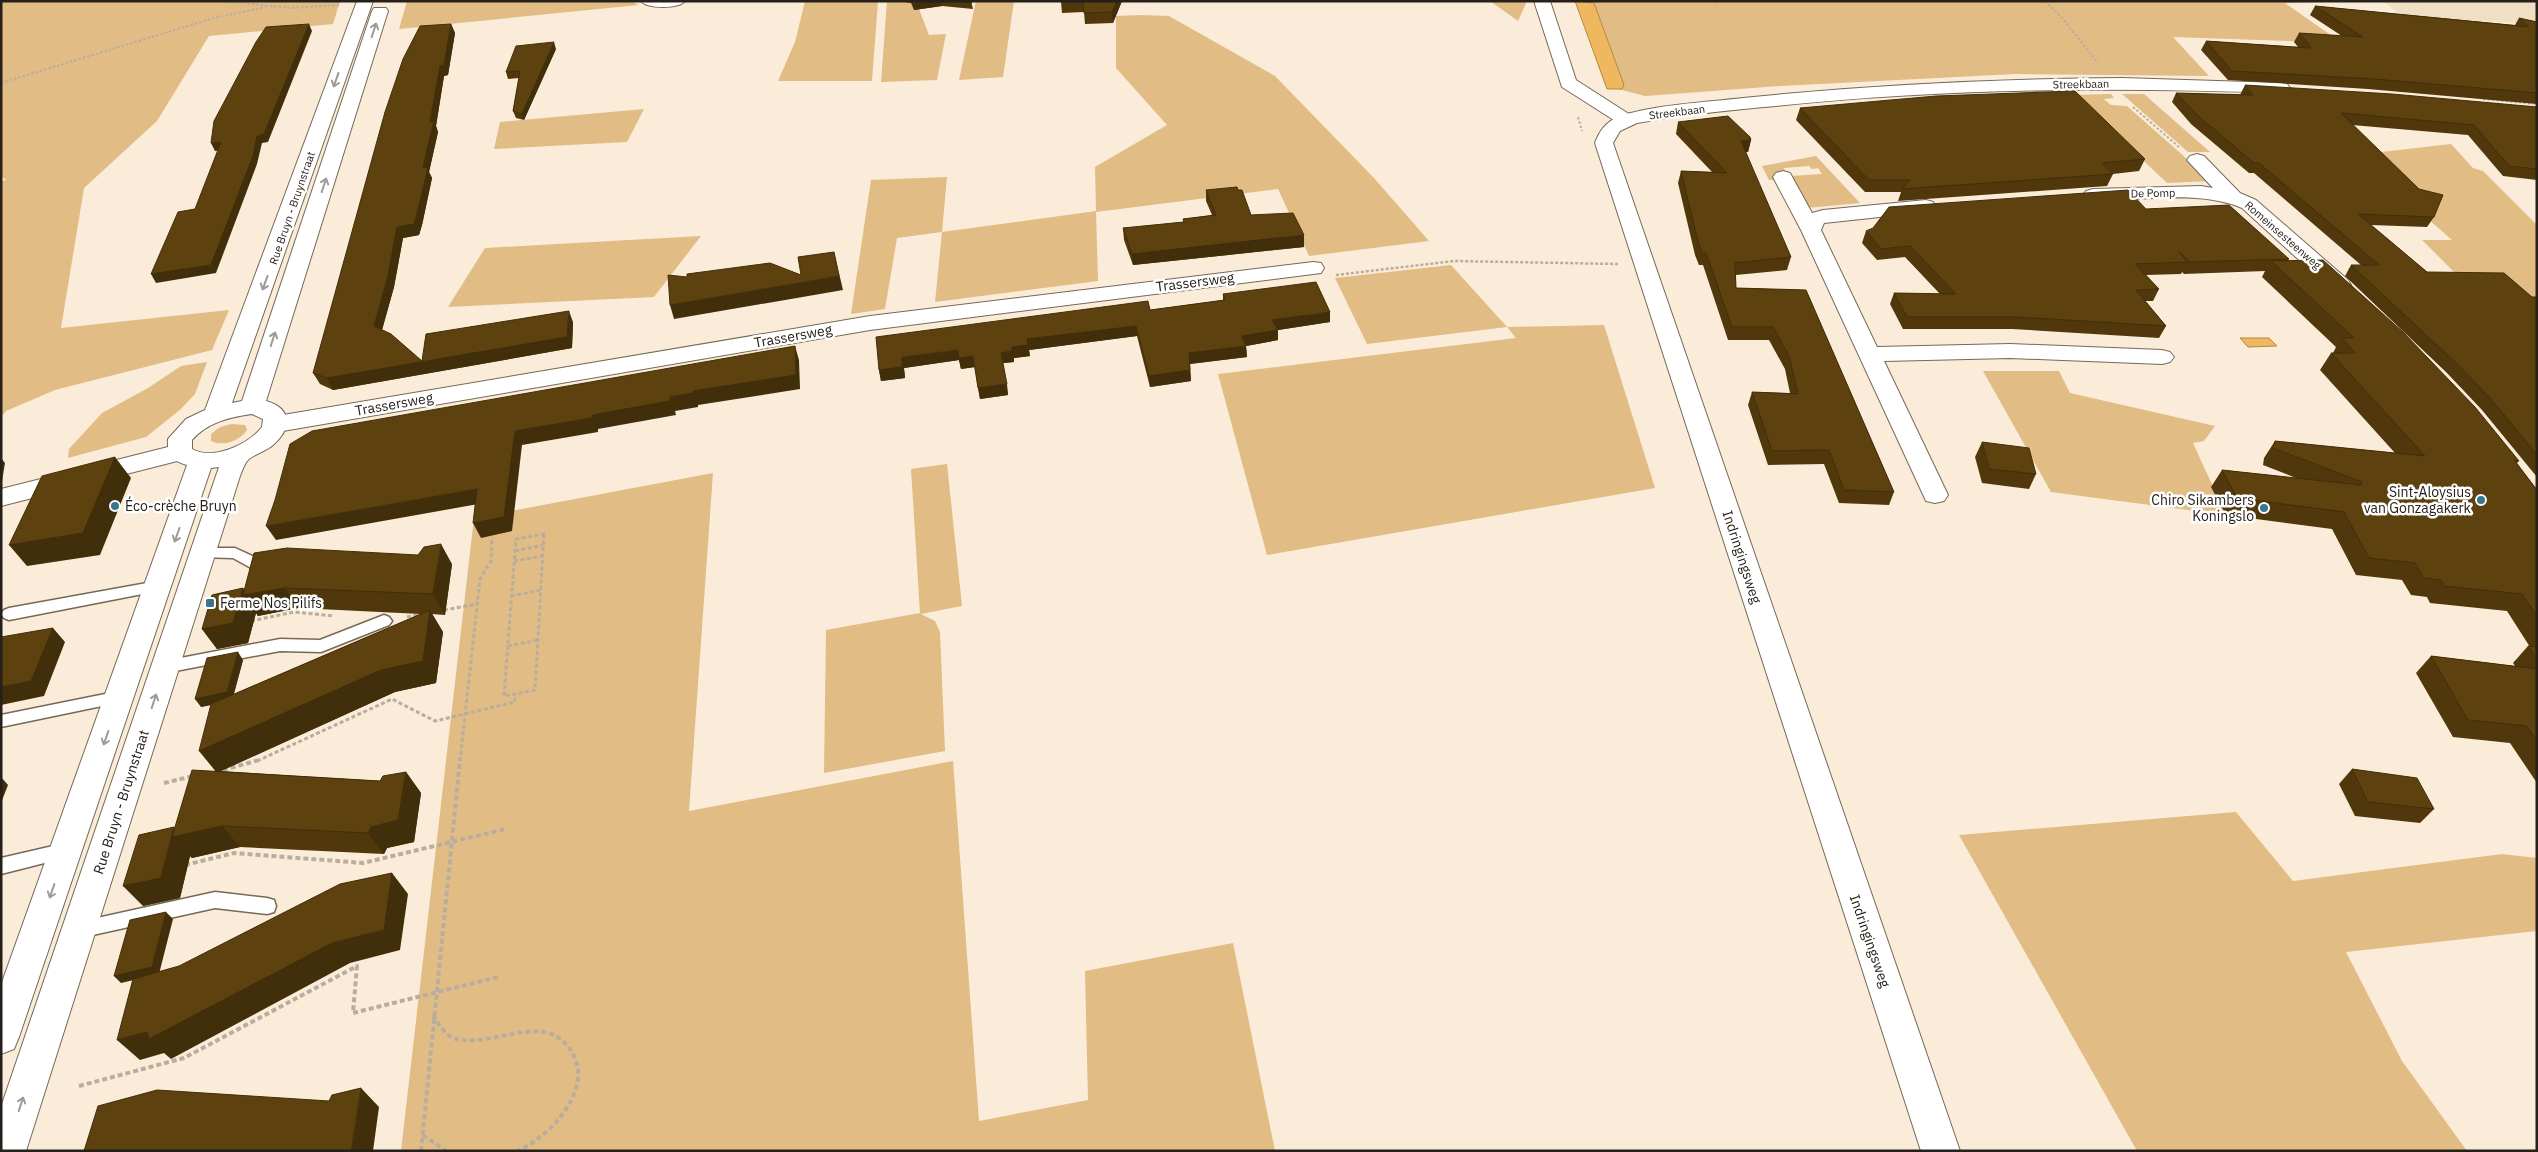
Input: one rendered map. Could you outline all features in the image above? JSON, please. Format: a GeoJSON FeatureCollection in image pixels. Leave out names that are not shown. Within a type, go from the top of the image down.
{"type":"FeatureCollection","features":[{"type":"Feature","properties":{"kind":"street"},"geometry":{"type":"LineString","coordinates":[[649,1],[677,1]]}},
{"type":"Feature","properties":{"kind":"street"},"geometry":{"type":"LineString","coordinates":[[1542,1],[1568,83],[1626,120]]}},
{"type":"Feature","properties":{"kind":"street","name":"Rue Bruyn - Bruynstraat"},"geometry":{"type":"LineString","coordinates":[[252,407],[364,2]]}},
{"type":"Feature","properties":{"kind":"street","name":"Rue Bruyn - Bruynstraat"},"geometry":{"type":"LineString","coordinates":[[216,414],[364,2]]}},
{"type":"Feature","properties":{"kind":"street","name":"Streekbaan"},"geometry":{"type":"LineString","coordinates":[[1626,120],[1666,113],[1897,90],[2114,83],[2300,90]]}},
{"type":"Feature","properties":{"kind":"street","name":"Indringingsweg"},"geometry":{"type":"LineString","coordinates":[[1626,120],[1610,128],[1604,143],[1940,1151]]}},
{"type":"Feature","properties":{"kind":"street","name":"Romeinsesteenweg"},"geometry":{"type":"LineString","coordinates":[[2197,160],[2233,197],[2249,204],[2358,301]]}},
{"type":"Feature","properties":{"kind":"street"},"geometry":{"type":"LineString","coordinates":[[1783,177],[1811,230],[1935,495]]}},
{"type":"Feature","properties":{"kind":"street","name":"De Pomp"},"geometry":{"type":"LineString","coordinates":[[2076,196],[2200,192],[2233,197]]}},
{"type":"Feature","properties":{"kind":"street"},"geometry":{"type":"LineString","coordinates":[[1811,230],[1815,219],[1823,216],[1943,205]]}},
{"type":"Feature","properties":{"kind":"street","name":"Trassersweg"},"geometry":{"type":"LineString","coordinates":[[277,424],[870,323],[1323,271]]}},
{"type":"Feature","properties":{"kind":"street"},"geometry":{"type":"LineString","coordinates":[[1869,354],[2010,351],[2162,357]]}},
{"type":"Feature","properties":{"kind":"street"},"geometry":{"type":"LineString","coordinates":[[1,498],[190,456],[219,460],[238,454],[269,436],[277,424],[275,416],[270,411],[252,407],[216,414],[186,432],[180,439],[190,456],[158,586],[1,1037]]}},
{"type":"Feature","properties":{"kind":"street","name":"Rue Bruyn - Bruynstraat"},"geometry":{"type":"LineString","coordinates":[[6,1151],[227,476],[238,454]]}},
{"type":"Feature","properties":{"kind":"lane"},"geometry":{"type":"LineString","coordinates":[[203,552],[235,553],[264,566],[285,564]]}},
{"type":"Feature","properties":{"kind":"lane"},"geometry":{"type":"LineString","coordinates":[[9,614],[158,586]]}},
{"type":"Feature","properties":{"kind":"lane"},"geometry":{"type":"LineString","coordinates":[[165,668],[280,645],[321,646],[384,621]]}},
{"type":"Feature","properties":{"kind":"lane"},"geometry":{"type":"LineString","coordinates":[[1,721],[120,697]]}},
{"type":"Feature","properties":{"kind":"lane"},"geometry":{"type":"LineString","coordinates":[[1,866],[66,851]]}},
{"type":"Feature","properties":{"kind":"lane"},"geometry":{"type":"LineString","coordinates":[[79,930],[215,900],[267,906]]}},
{"type":"Feature","properties":{"kind":"path"},"geometry":{"type":"LineString","coordinates":[[226,1],[266,7],[297,8],[364,2]]}},
{"type":"Feature","properties":{"kind":"path"},"geometry":{"type":"LineString","coordinates":[[303,1],[364,2]]}},
{"type":"Feature","properties":{"kind":"path"},"geometry":{"type":"LineString","coordinates":[[1714,1],[1717,5]]}},
{"type":"Feature","properties":{"kind":"path"},"geometry":{"type":"LineString","coordinates":[[2045,1],[2088,48],[2114,83],[2120,96],[2197,160]]}},
{"type":"Feature","properties":{"kind":"path"},"geometry":{"type":"LineString","coordinates":[[1,83],[214,18],[266,7]]}},
{"type":"Feature","properties":{"kind":"path"},"geometry":{"type":"LineString","coordinates":[[1323,271],[1454,261],[1624,264]]}},
{"type":"Feature","properties":{"kind":"path"},"geometry":{"type":"LineString","coordinates":[[544,534],[535,690],[504,696],[515,551],[516,539],[544,534]]}},
{"type":"Feature","properties":{"kind":"path"},"geometry":{"type":"LineString","coordinates":[[421,1151],[435,993],[454,841],[480,580],[490,561],[492,537]]}},
{"type":"Feature","properties":{"kind":"path"},"geometry":{"type":"LineString","coordinates":[[515,551],[544,546]]}},
{"type":"Feature","properties":{"kind":"path"},"geometry":{"type":"LineString","coordinates":[[514,561],[543,556]]}},
{"type":"Feature","properties":{"kind":"path"},"geometry":{"type":"LineString","coordinates":[[511,596],[541,590]]}},
{"type":"Feature","properties":{"kind":"path"},"geometry":{"type":"LineString","coordinates":[[508,646],[538,640]]}},
{"type":"Feature","properties":{"kind":"path"},"geometry":{"type":"LineString","coordinates":[[217,771],[253,763],[392,699],[435,721],[515,702],[515,694]]}},
{"type":"Feature","properties":{"kind":"path"},"geometry":{"type":"LineString","coordinates":[[164,783],[199,775]]}},
{"type":"Feature","properties":{"kind":"path"},"geometry":{"type":"LineString","coordinates":[[180,866],[234,853],[363,863],[506,829]]}},
{"type":"Feature","properties":{"kind":"path"},"geometry":{"type":"LineString","coordinates":[[79,1086],[184,1058],[357,966],[353,1013],[498,977]]}},
{"type":"Feature","properties":{"kind":"path"},"geometry":{"type":"LineString","coordinates":[[433,1014],[446,1036],[457,1040],[475,1041],[518,1031],[544,1032],[560,1037],[572,1049],[579,1066],[578,1080],[567,1109],[550,1130],[518,1151]]}},
{"type":"Feature","properties":{"kind":"path"},"geometry":{"type":"LineString","coordinates":[[422,1135],[446,1151]]}},
{"type":"Feature","properties":{"kind":"shaded area"},"geometry":{"type":"Polygon","coordinates":[[[1,1],[340,1],[333,24],[209,36],[157,121],[84,188],[61,328],[229,310],[212,350],[55,390],[6,411],[1,417],[1,181],[6,180],[1,176],[1,1]]]}},
{"type":"Feature","properties":{"kind":"shaded area"},"geometry":{"type":"Polygon","coordinates":[[[407,1],[630,1],[639,5],[399,29],[407,1]]]}},
{"type":"Feature","properties":{"kind":"shaded area"},"geometry":{"type":"Polygon","coordinates":[[[805,1],[878,1],[872,81],[778,81],[795,42],[805,1]]]}},
{"type":"Feature","properties":{"kind":"shaded area"},"geometry":{"type":"Polygon","coordinates":[[[887,1],[916,1],[929,35],[946,34],[937,80],[881,82],[887,1]]]}},
{"type":"Feature","properties":{"kind":"shaded area"},"geometry":{"type":"Polygon","coordinates":[[[976,1],[1014,1],[1003,77],[959,80],[976,1]]]}},
{"type":"Feature","properties":{"kind":"shaded area"},"geometry":{"type":"Polygon","coordinates":[[[1490,1],[1527,1],[1518,21],[1490,1]]]}},
{"type":"Feature","properties":{"kind":"shaded area"},"geometry":{"type":"Polygon","coordinates":[[[1575,1],[1594,3],[1624,85],[1622,89],[1607,89],[1575,1]]]}},
{"type":"Feature","properties":{"kind":"shaded area"},"geometry":{"type":"Polygon","coordinates":[[[1587,1],[2366,1],[2285,3],[2342,43],[2173,37],[2209,76],[2015,74],[1781,86],[1645,96],[1614,88],[1587,1]]]}},
{"type":"Feature","properties":{"kind":"shaded area"},"geometry":{"type":"Polygon","coordinates":[[[2382,1],[2537,1],[2537,24],[2404,17],[2382,1]]]}},
{"type":"Feature","properties":{"kind":"shaded area"},"geometry":{"type":"Polygon","coordinates":[[[1142,15],[1169,16],[1275,76],[1374,178],[1429,241],[1309,256],[1278,189],[1096,212],[1098,281],[935,302],[942,232],[1096,211],[1095,167],[1167,125],[1116,68],[1116,16],[1142,15]]]}},
{"type":"Feature","properties":{"kind":"shaded area"},"geometry":{"type":"Polygon","coordinates":[[[2111,94],[2114,98],[2104,99],[2111,105],[2127,106],[2212,181],[2167,183],[2074,95],[2111,94]]]}},
{"type":"Feature","properties":{"kind":"shaded area"},"geometry":{"type":"Polygon","coordinates":[[[2122,94],[2144,94],[2210,152],[2188,152],[2122,94]]]}},
{"type":"Feature","properties":{"kind":"shaded area"},"geometry":{"type":"Polygon","coordinates":[[[644,109],[627,142],[494,149],[500,122],[644,109]]]}},
{"type":"Feature","properties":{"kind":"shaded area"},"geometry":{"type":"Polygon","coordinates":[[[2451,144],[2473,168],[2483,171],[2537,225],[2537,307],[2489,307],[2422,240],[2452,240],[2355,155],[2451,144]]]}},
{"type":"Feature","properties":{"kind":"shaded area"},"geometry":{"type":"Polygon","coordinates":[[[1816,156],[1860,203],[1806,208],[1791,176],[1822,174],[1818,168],[1812,169],[1809,166],[1784,168],[1787,177],[1779,180],[1769,180],[1762,166],[1816,156]]]}},
{"type":"Feature","properties":{"kind":"shaded area"},"geometry":{"type":"Polygon","coordinates":[[[947,177],[942,232],[897,238],[885,309],[851,314],[871,180],[947,177]]]}},
{"type":"Feature","properties":{"kind":"shaded area"},"geometry":{"type":"Polygon","coordinates":[[[701,236],[654,297],[448,307],[485,248],[701,236]]]}},
{"type":"Feature","properties":{"kind":"shaded area"},"geometry":{"type":"Polygon","coordinates":[[[1451,265],[1507,327],[1367,344],[1335,278],[1451,265]]]}},
{"type":"Feature","properties":{"kind":"shaded area"},"geometry":{"type":"Polygon","coordinates":[[[1604,325],[1655,488],[1267,555],[1218,374],[1516,338],[1507,327],[1604,325]]]}},
{"type":"Feature","properties":{"kind":"shaded area"},"geometry":{"type":"Polygon","coordinates":[[[2240,338],[2269,338],[2277,346],[2248,347],[2240,338]]]}},
{"type":"Feature","properties":{"kind":"shaded area"},"geometry":{"type":"Polygon","coordinates":[[[207,362],[195,394],[181,409],[146,437],[68,458],[69,449],[102,413],[148,388],[181,366],[207,362]]]}},
{"type":"Feature","properties":{"kind":"shaded area"},"geometry":{"type":"Polygon","coordinates":[[[1983,371],[2059,371],[2070,393],[2215,426],[2204,441],[2193,443],[2226,515],[2051,492],[1983,371]]]}},
{"type":"Feature","properties":{"kind":"shaded area"},"geometry":{"type":"Polygon","coordinates":[[[232,424],[245,425],[247,430],[240,437],[230,442],[215,443],[211,441],[211,434],[220,427],[232,424]]]}},
{"type":"Feature","properties":{"kind":"shaded area"},"geometry":{"type":"Polygon","coordinates":[[[947,464],[962,606],[921,614],[935,621],[940,632],[945,751],[824,773],[826,630],[920,613],[911,469],[947,464]]]}},
{"type":"Feature","properties":{"kind":"shaded area"},"geometry":{"type":"Polygon","coordinates":[[[713,473],[689,811],[953,761],[979,1121],[1088,1100],[1085,971],[1233,943],[1275,1151],[401,1151],[474,518],[713,473]]]}},
{"type":"Feature","properties":{"kind":"shaded area"},"geometry":{"type":"Polygon","coordinates":[[[2236,812],[2293,881],[2502,854],[2537,858],[2537,931],[2346,952],[2402,1061],[2467,1151],[2137,1151],[1959,835],[2236,812]]]}},
{"type":"Feature","properties":{"kind":"building"},"geometry":{"type":"Polygon","coordinates":[[[912,1],[932,1],[913,4],[912,1]]]}},
{"type":"Feature","properties":{"kind":"building"},"geometry":{"type":"Polygon","coordinates":[[[952,1],[971,1],[972,3],[952,1]]]}},
{"type":"Feature","properties":{"kind":"building"},"geometry":{"type":"Polygon","coordinates":[[[1083,1],[1117,1],[1112,12],[1084,13],[1083,1]]]}},
{"type":"Feature","properties":{"kind":"building"},"geometry":{"type":"Polygon","coordinates":[[[2315,6],[2529,27],[2519,18],[2537,22],[2537,93],[2374,79],[2232,71],[2206,41],[2309,48],[2311,47],[2299,33],[2363,37],[2315,6]]]}},
{"type":"Feature","properties":{"kind":"building"},"geometry":{"type":"Polygon","coordinates":[[[309,24],[264,134],[257,136],[253,156],[211,265],[151,274],[178,212],[195,209],[221,142],[211,143],[214,121],[256,42],[266,27],[309,24]]]}},
{"type":"Feature","properties":{"kind":"building"},"geometry":{"type":"Polygon","coordinates":[[[451,24],[444,65],[440,66],[430,122],[434,121],[423,167],[428,168],[417,214],[414,224],[397,227],[388,276],[374,326],[391,334],[422,361],[426,334],[569,311],[567,337],[327,378],[313,373],[385,112],[403,59],[420,26],[451,24]]]}},
{"type":"Feature","properties":{"kind":"building"},"geometry":{"type":"Polygon","coordinates":[[[554,42],[522,114],[513,111],[520,71],[506,72],[516,46],[554,42]]]}},
{"type":"Feature","properties":{"kind":"building"},"geometry":{"type":"Polygon","coordinates":[[[2245,85],[2392,94],[2537,107],[2537,169],[2509,166],[2474,125],[2341,113],[2419,189],[2443,195],[2434,217],[2358,214],[2427,272],[2504,273],[2532,297],[2537,297],[2537,455],[2491,399],[2455,362],[2351,265],[2379,265],[2259,163],[2254,163],[2196,114],[2176,93],[2253,95],[2245,85]]]}},
{"type":"Feature","properties":{"kind":"building"},"geometry":{"type":"Polygon","coordinates":[[[2075,91],[2145,159],[2102,163],[2113,174],[1902,189],[1910,180],[1869,180],[1800,108],[1936,96],[2075,91]]]}},
{"type":"Feature","properties":{"kind":"building"},"geometry":{"type":"Polygon","coordinates":[[[1728,116],[1750,137],[1751,140],[1741,141],[1791,257],[1735,263],[1736,288],[1806,290],[1894,492],[1844,490],[1829,450],[1772,451],[1752,392],[1798,394],[1789,356],[1773,327],[1732,327],[1706,253],[1702,253],[1698,242],[1681,171],[1727,173],[1678,122],[1728,116]]]}},
{"type":"Feature","properties":{"kind":"building"},"geometry":{"type":"Polygon","coordinates":[[[1237,187],[1238,190],[1242,190],[1251,215],[1293,213],[1304,235],[1132,254],[1123,228],[1184,222],[1183,219],[1216,215],[1206,190],[1237,187]]]}},
{"type":"Feature","properties":{"kind":"building"},"geometry":{"type":"Polygon","coordinates":[[[2128,190],[2146,209],[2229,205],[2289,259],[2190,262],[2179,252],[2187,262],[2135,264],[2159,289],[2136,290],[2166,326],[2017,317],[1907,317],[1894,293],[1956,294],[1910,246],[1881,249],[1866,231],[1873,228],[1889,207],[2128,190]]]}},
{"type":"Feature","properties":{"kind":"building"},"geometry":{"type":"Polygon","coordinates":[[[834,252],[839,276],[670,305],[668,275],[687,277],[687,274],[770,263],[801,275],[798,257],[834,252]]]}},
{"type":"Feature","properties":{"kind":"building"},"geometry":{"type":"Polygon","coordinates":[[[2323,260],[2403,332],[2475,407],[2519,461],[2514,460],[2537,490],[2537,616],[2522,594],[2444,586],[2441,580],[2424,578],[2415,563],[2369,558],[2344,512],[2237,498],[2222,470],[2361,485],[2362,482],[2273,448],[2275,441],[2425,456],[2331,353],[2355,353],[2342,338],[2354,338],[2271,261],[2323,260]]]}},
{"type":"Feature","properties":{"kind":"building"},"geometry":{"type":"Polygon","coordinates":[[[1316,282],[1330,312],[1272,320],[1278,330],[1242,336],[1246,346],[1189,353],[1190,370],[1149,376],[1136,326],[1027,339],[1028,345],[1012,347],[1012,351],[1001,353],[1007,384],[978,388],[973,356],[959,358],[958,350],[902,357],[902,367],[879,370],[876,337],[1148,301],[1150,310],[1225,300],[1223,294],[1316,282]]]}},
{"type":"Feature","properties":{"kind":"building"},"geometry":{"type":"Polygon","coordinates":[[[795,346],[796,375],[693,391],[693,393],[670,397],[670,401],[592,415],[592,418],[515,431],[504,517],[473,523],[477,489],[266,526],[290,444],[312,431],[795,346]]]}},
{"type":"Feature","properties":{"kind":"building"},"geometry":{"type":"Polygon","coordinates":[[[1982,442],[2029,448],[2036,474],[1989,469],[1982,442]]]}},
{"type":"Feature","properties":{"kind":"building"},"geometry":{"type":"Polygon","coordinates":[[[115,457],[83,533],[9,545],[42,476],[115,457]]]}},
{"type":"Feature","properties":{"kind":"building"},"geometry":{"type":"Polygon","coordinates":[[[441,544],[433,594],[285,588],[243,595],[254,553],[287,548],[418,555],[424,547],[441,544]]]}},
{"type":"Feature","properties":{"kind":"building"},"geometry":{"type":"Polygon","coordinates":[[[243,588],[233,623],[202,629],[212,595],[243,588]]]}},
{"type":"Feature","properties":{"kind":"building"},"geometry":{"type":"Polygon","coordinates":[[[430,610],[423,661],[381,670],[199,751],[211,704],[430,610]]]}},
{"type":"Feature","properties":{"kind":"building"},"geometry":{"type":"Polygon","coordinates":[[[53,628],[31,681],[1,687],[1,637],[53,628]]]}},
{"type":"Feature","properties":{"kind":"building"},"geometry":{"type":"Polygon","coordinates":[[[2528,646],[2537,647],[2537,658],[2528,646]]]}},
{"type":"Feature","properties":{"kind":"building"},"geometry":{"type":"Polygon","coordinates":[[[238,652],[227,692],[195,699],[207,658],[238,652]]]}},
{"type":"Feature","properties":{"kind":"building"},"geometry":{"type":"Polygon","coordinates":[[[2431,656],[2537,669],[2537,741],[2526,726],[2468,720],[2431,656]]]}},
{"type":"Feature","properties":{"kind":"building"},"geometry":{"type":"Polygon","coordinates":[[[2352,769],[2417,778],[2434,809],[2368,802],[2352,769]]]}},
{"type":"Feature","properties":{"kind":"building"},"geometry":{"type":"Polygon","coordinates":[[[192,770],[380,781],[383,776],[406,772],[398,820],[371,827],[368,833],[222,826],[172,837],[192,770]]]}},
{"type":"Feature","properties":{"kind":"building"},"geometry":{"type":"Polygon","coordinates":[[[174,827],[161,878],[123,886],[139,835],[174,827]]]}},
{"type":"Feature","properties":{"kind":"building"},"geometry":{"type":"Polygon","coordinates":[[[392,873],[384,930],[332,943],[149,1039],[147,1032],[117,1040],[133,979],[179,966],[340,884],[392,873]]]}},
{"type":"Feature","properties":{"kind":"building"},"geometry":{"type":"Polygon","coordinates":[[[166,912],[152,967],[114,976],[130,920],[166,912]]]}},
{"type":"Feature","properties":{"kind":"building"},"geometry":{"type":"Polygon","coordinates":[[[361,1088],[351,1151],[84,1151],[98,1106],[157,1090],[329,1101],[332,1095],[361,1088]]]}},
{"type":"Feature","properties":{"kind":"place","name":"Sint-Aloysius van Gonzagakerk"},"geometry":{"type":"Point","coordinates":[2481,500]}},
{"type":"Feature","properties":{"kind":"place","name":"Éco-crèche Bruyn"},"geometry":{"type":"Point","coordinates":[115,506]}},
{"type":"Feature","properties":{"kind":"place","name":"Chiro Sikambers Koningslo"},"geometry":{"type":"Point","coordinates":[2264,508]}},
{"type":"Feature","properties":{"kind":"place","name":"Ferme Nos Pilifs"},"geometry":{"type":"Point","coordinates":[210,603]}}]}
